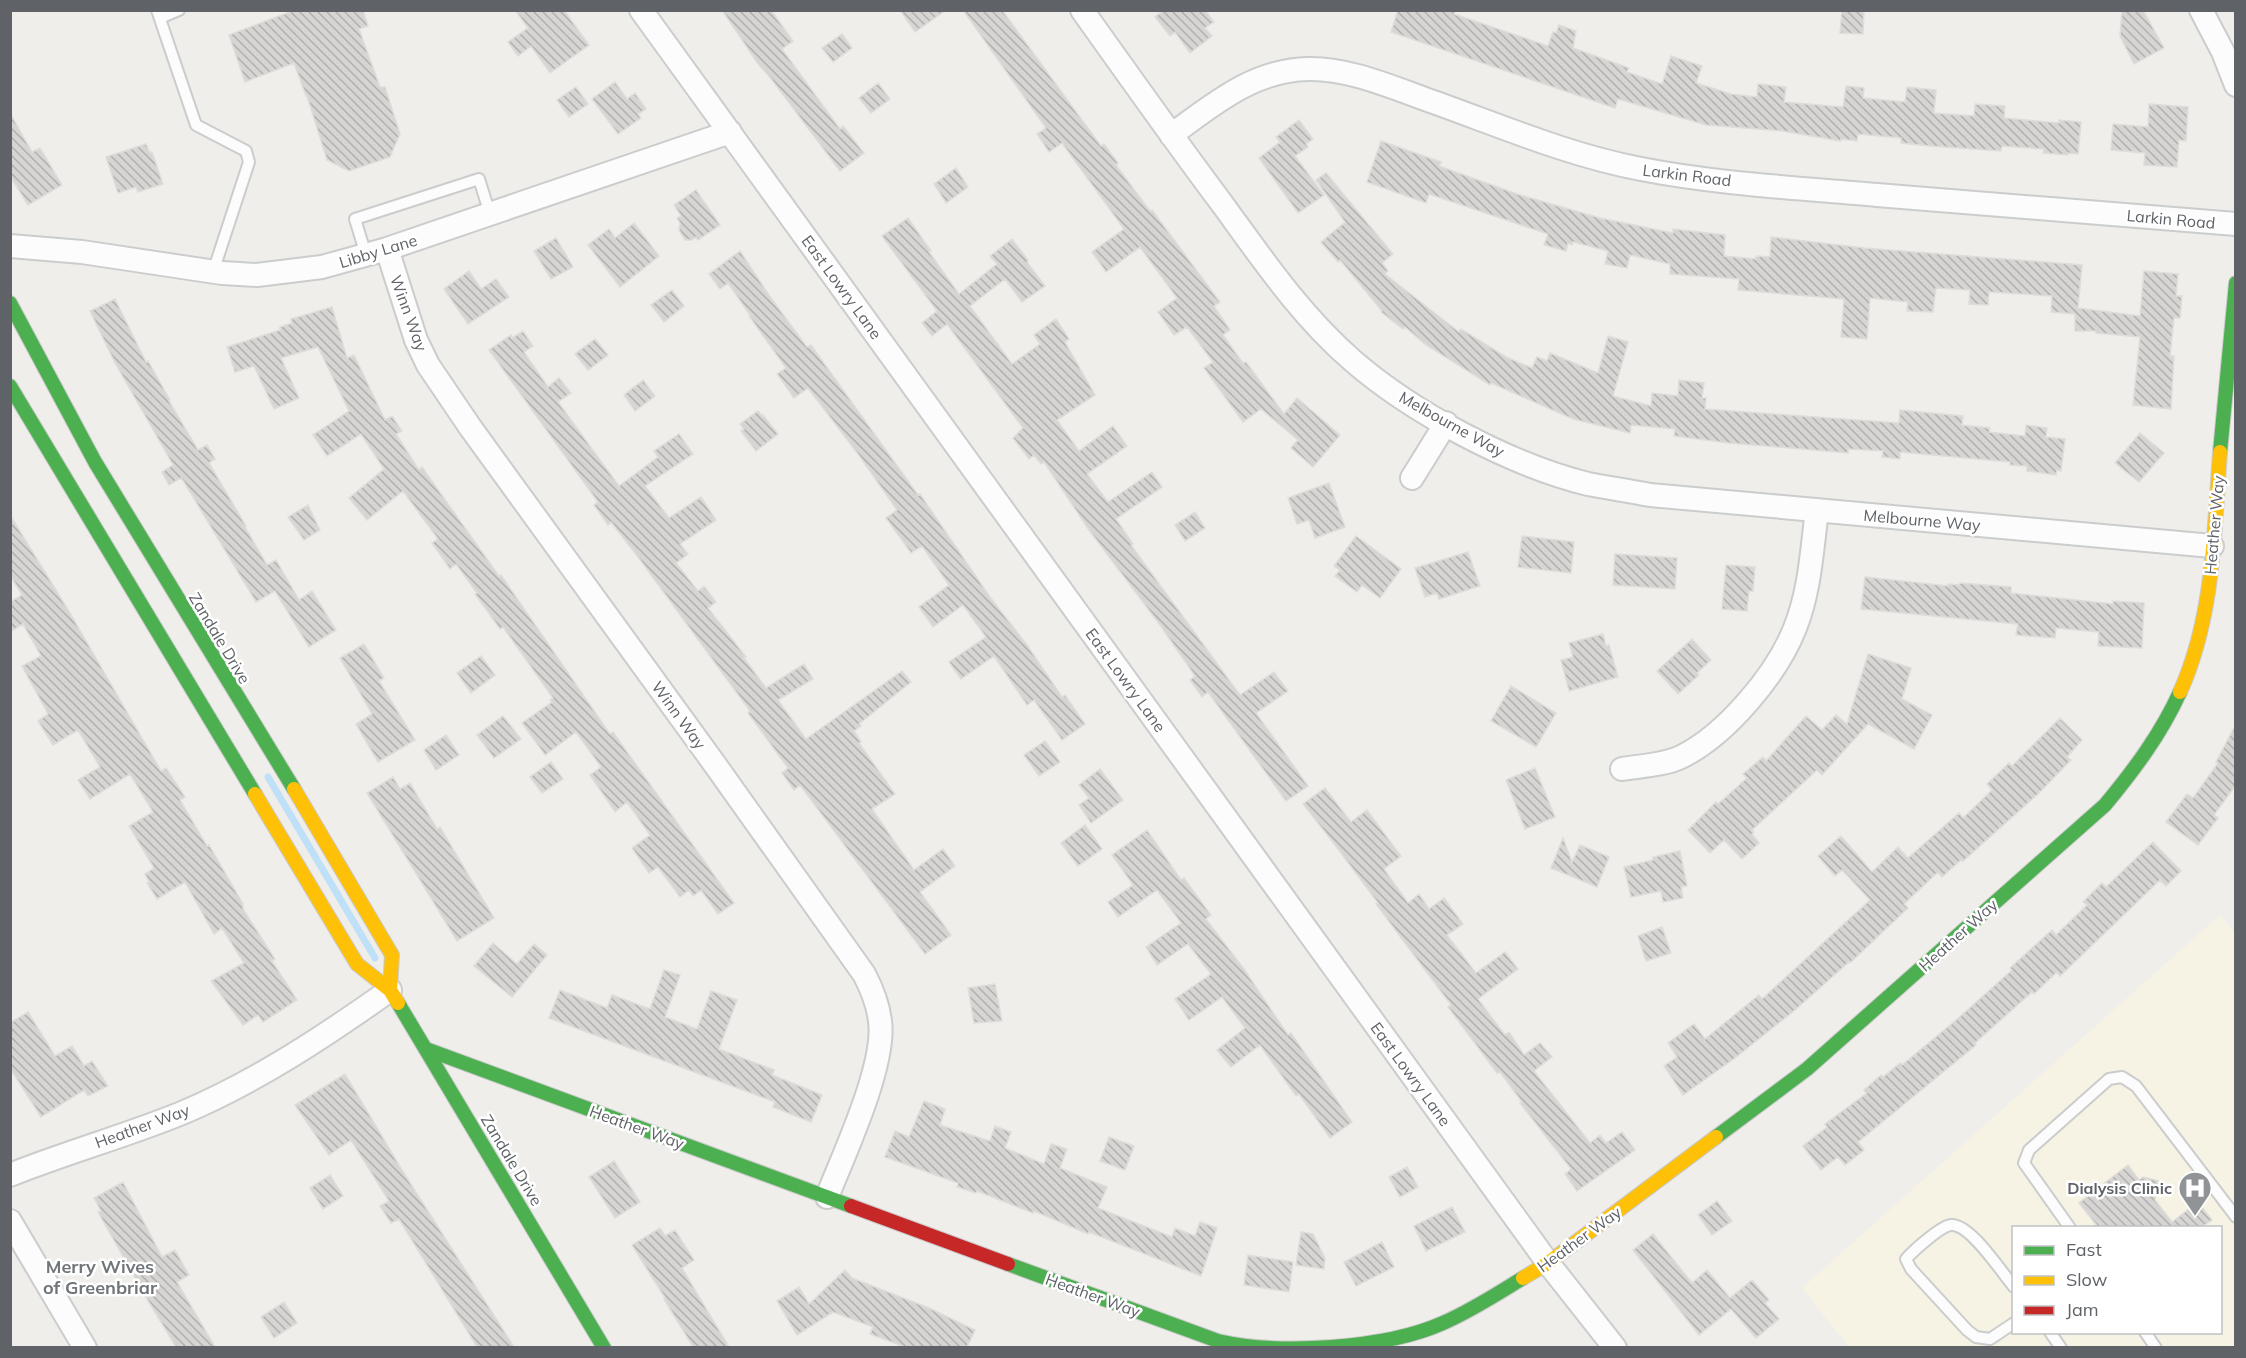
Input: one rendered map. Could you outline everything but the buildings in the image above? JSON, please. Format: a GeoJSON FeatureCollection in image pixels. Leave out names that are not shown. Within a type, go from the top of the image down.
{"type":"FeatureCollection","features":[{"type":"Feature","properties":{"kind":"street","name":"East Lowry Lane"},"geometry":{"type":"LineString","coordinates":[[641,10],[1548,1263],[1615,1347]]}},
{"type":"Feature","properties":{"kind":"street","name":"Melbourne Way"},"geometry":{"type":"LineString","coordinates":[[1082,10],[1171,135],[1290,295],[1317,326],[1352,360],[1381,383],[1491,449],[1587,483],[1650,495],[2212,546]]}},
{"type":"Feature","properties":{"kind":"street"},"geometry":{"type":"LineString","coordinates":[[2201,10],[2223,52],[2235,85]]}},
{"type":"Feature","properties":{"kind":"street","name":"Larkin Road"},"geometry":{"type":"LineString","coordinates":[[1171,135],[1230,93],[1252,81],[1279,72],[1310,69],[1336,71],[1393,87],[1608,163],[1643,170],[1828,191],[2235,224]]}},
{"type":"Feature","properties":{"kind":"street","name":"Libby Lane"},"geometry":{"type":"LineString","coordinates":[[10,246],[82,252],[213,272],[257,275],[287,273],[322,267],[377,252],[730,132]]}},
{"type":"Feature","properties":{"kind":"street","name":"Winn Way"},"geometry":{"type":"LineString","coordinates":[[377,252],[428,365],[470,427],[864,974],[877,1000],[881,1023],[881,1043],[870,1084],[827,1197]]}},
{"type":"Feature","properties":{"kind":"street","name":"Heather Way"},"geometry":{"type":"LineString","coordinates":[[426,1049],[1218,1341],[1244,1347],[1330,1347],[1368,1344],[1406,1336],[1442,1324],[1479,1305],[1548,1263],[1807,1069],[2105,805],[2148,750],[2181,690],[2193,661],[2201,626],[2212,546],[2235,283]]}},
{"type":"Feature","properties":{"kind":"street","name":"Zandale Drive"},"geometry":{"type":"LineString","coordinates":[[10,303],[95,462],[319,830],[392,955],[390,990]]}},
{"type":"Feature","properties":{"kind":"street","name":"Zandale Drive"},"geometry":{"type":"LineString","coordinates":[[10,386],[357,964],[390,990],[604,1347]]}},
{"type":"Feature","properties":{"kind":"street"},"geometry":{"type":"LineString","coordinates":[[1412,478],[1446,423]]}},
{"type":"Feature","properties":{"kind":"street"},"geometry":{"type":"LineString","coordinates":[[1622,769],[1680,758],[1700,745],[1731,719],[1761,687],[1796,627],[1808,581],[1817,510]]}},
{"type":"Feature","properties":{"kind":"street","name":"Heather Way"},"geometry":{"type":"LineString","coordinates":[[10,1175],[181,1113],[210,1100],[289,1057],[390,990]]}},
{"type":"Feature","properties":{"kind":"street"},"geometry":{"type":"LineString","coordinates":[[10,1221],[85,1347]]}},
{"type":"Feature","properties":{"kind":"lane"},"geometry":{"type":"LineString","coordinates":[[179,10],[159,14],[196,125],[246,151],[249,162],[213,272]]}},
{"type":"Feature","properties":{"kind":"lane"},"geometry":{"type":"LineString","coordinates":[[377,252],[355,219],[479,179],[490,214]]}},
{"type":"Feature","properties":{"kind":"lane"},"geometry":{"type":"LineString","coordinates":[[2069,1226],[2024,1163],[2028,1150],[2109,1079],[2122,1077],[2136,1086],[2235,1217]]}},
{"type":"Feature","properties":{"kind":"lane"},"geometry":{"type":"LineString","coordinates":[[2012,1286],[1971,1233],[1960,1226],[1950,1225],[1916,1247],[1906,1258],[1919,1277],[1976,1337],[1990,1339],[2012,1324]]}},
{"type":"Feature","properties":{"kind":"lane"},"geometry":{"type":"LineString","coordinates":[[2051,1334],[2061,1347]]}},
{"type":"Feature","properties":{"kind":"lane"},"geometry":{"type":"LineString","coordinates":[[2146,1334],[2156,1347]]}},
{"type":"Feature","properties":{"kind":"shaded area"},"geometry":{"type":"Polygon","coordinates":[[[2220,915],[2236,935],[2235,1347],[1849,1347],[1802,1288],[2220,915]]]}},
{"type":"Feature","properties":{"kind":"waterway"},"geometry":{"type":"LineString","coordinates":[[268,777],[375,958]]}},
{"type":"Feature","properties":{"kind":"traffic: fast"},"geometry":{"type":"LineString","coordinates":[[2220,452],[2236,283]]}},
{"type":"Feature","properties":{"kind":"traffic: fast"},"geometry":{"type":"LineString","coordinates":[[10,303],[95,462],[294,789]]}},
{"type":"Feature","properties":{"kind":"traffic: fast"},"geometry":{"type":"LineString","coordinates":[[10,386],[255,794]]}},
{"type":"Feature","properties":{"kind":"traffic: fast"},"geometry":{"type":"LineString","coordinates":[[1716,1137],[1807,1069],[2105,805],[2146,751],[2180,692]]}},
{"type":"Feature","properties":{"kind":"traffic: fast"},"geometry":{"type":"LineString","coordinates":[[398,1003],[604,1348]]}},
{"type":"Feature","properties":{"kind":"traffic: fast"},"geometry":{"type":"LineString","coordinates":[[426,1049],[851,1206]]}},
{"type":"Feature","properties":{"kind":"traffic: fast"},"geometry":{"type":"LineString","coordinates":[[1008,1264],[1218,1341],[1271,1348],[1362,1344],[1419,1332],[1464,1313],[1523,1278]]}},
{"type":"Feature","properties":{"kind":"traffic: slow"},"geometry":{"type":"LineString","coordinates":[[2180,692],[2200,634],[2206,604],[2214,543],[2220,452]]}},
{"type":"Feature","properties":{"kind":"traffic: slow"},"geometry":{"type":"LineString","coordinates":[[294,789],[392,955],[390,990]]}},
{"type":"Feature","properties":{"kind":"traffic: slow"},"geometry":{"type":"LineString","coordinates":[[255,794],[357,964],[390,990],[398,1003]]}},
{"type":"Feature","properties":{"kind":"traffic: slow"},"geometry":{"type":"LineString","coordinates":[[1523,1278],[1548,1263],[1716,1137]]}},
{"type":"Feature","properties":{"kind":"traffic: jam"},"geometry":{"type":"LineString","coordinates":[[851,1206],[1008,1264]]}},
{"type":"Feature","properties":{"kind":"place","name":"Dialysis Clinic"},"geometry":{"type":"Point","coordinates":[2195,1217]}},
{"type":"Feature","properties":{"kind":"district","name":"Merry Wives of Greenbriar"},"geometry":{"type":"Point","coordinates":[100,1276]}}]}
